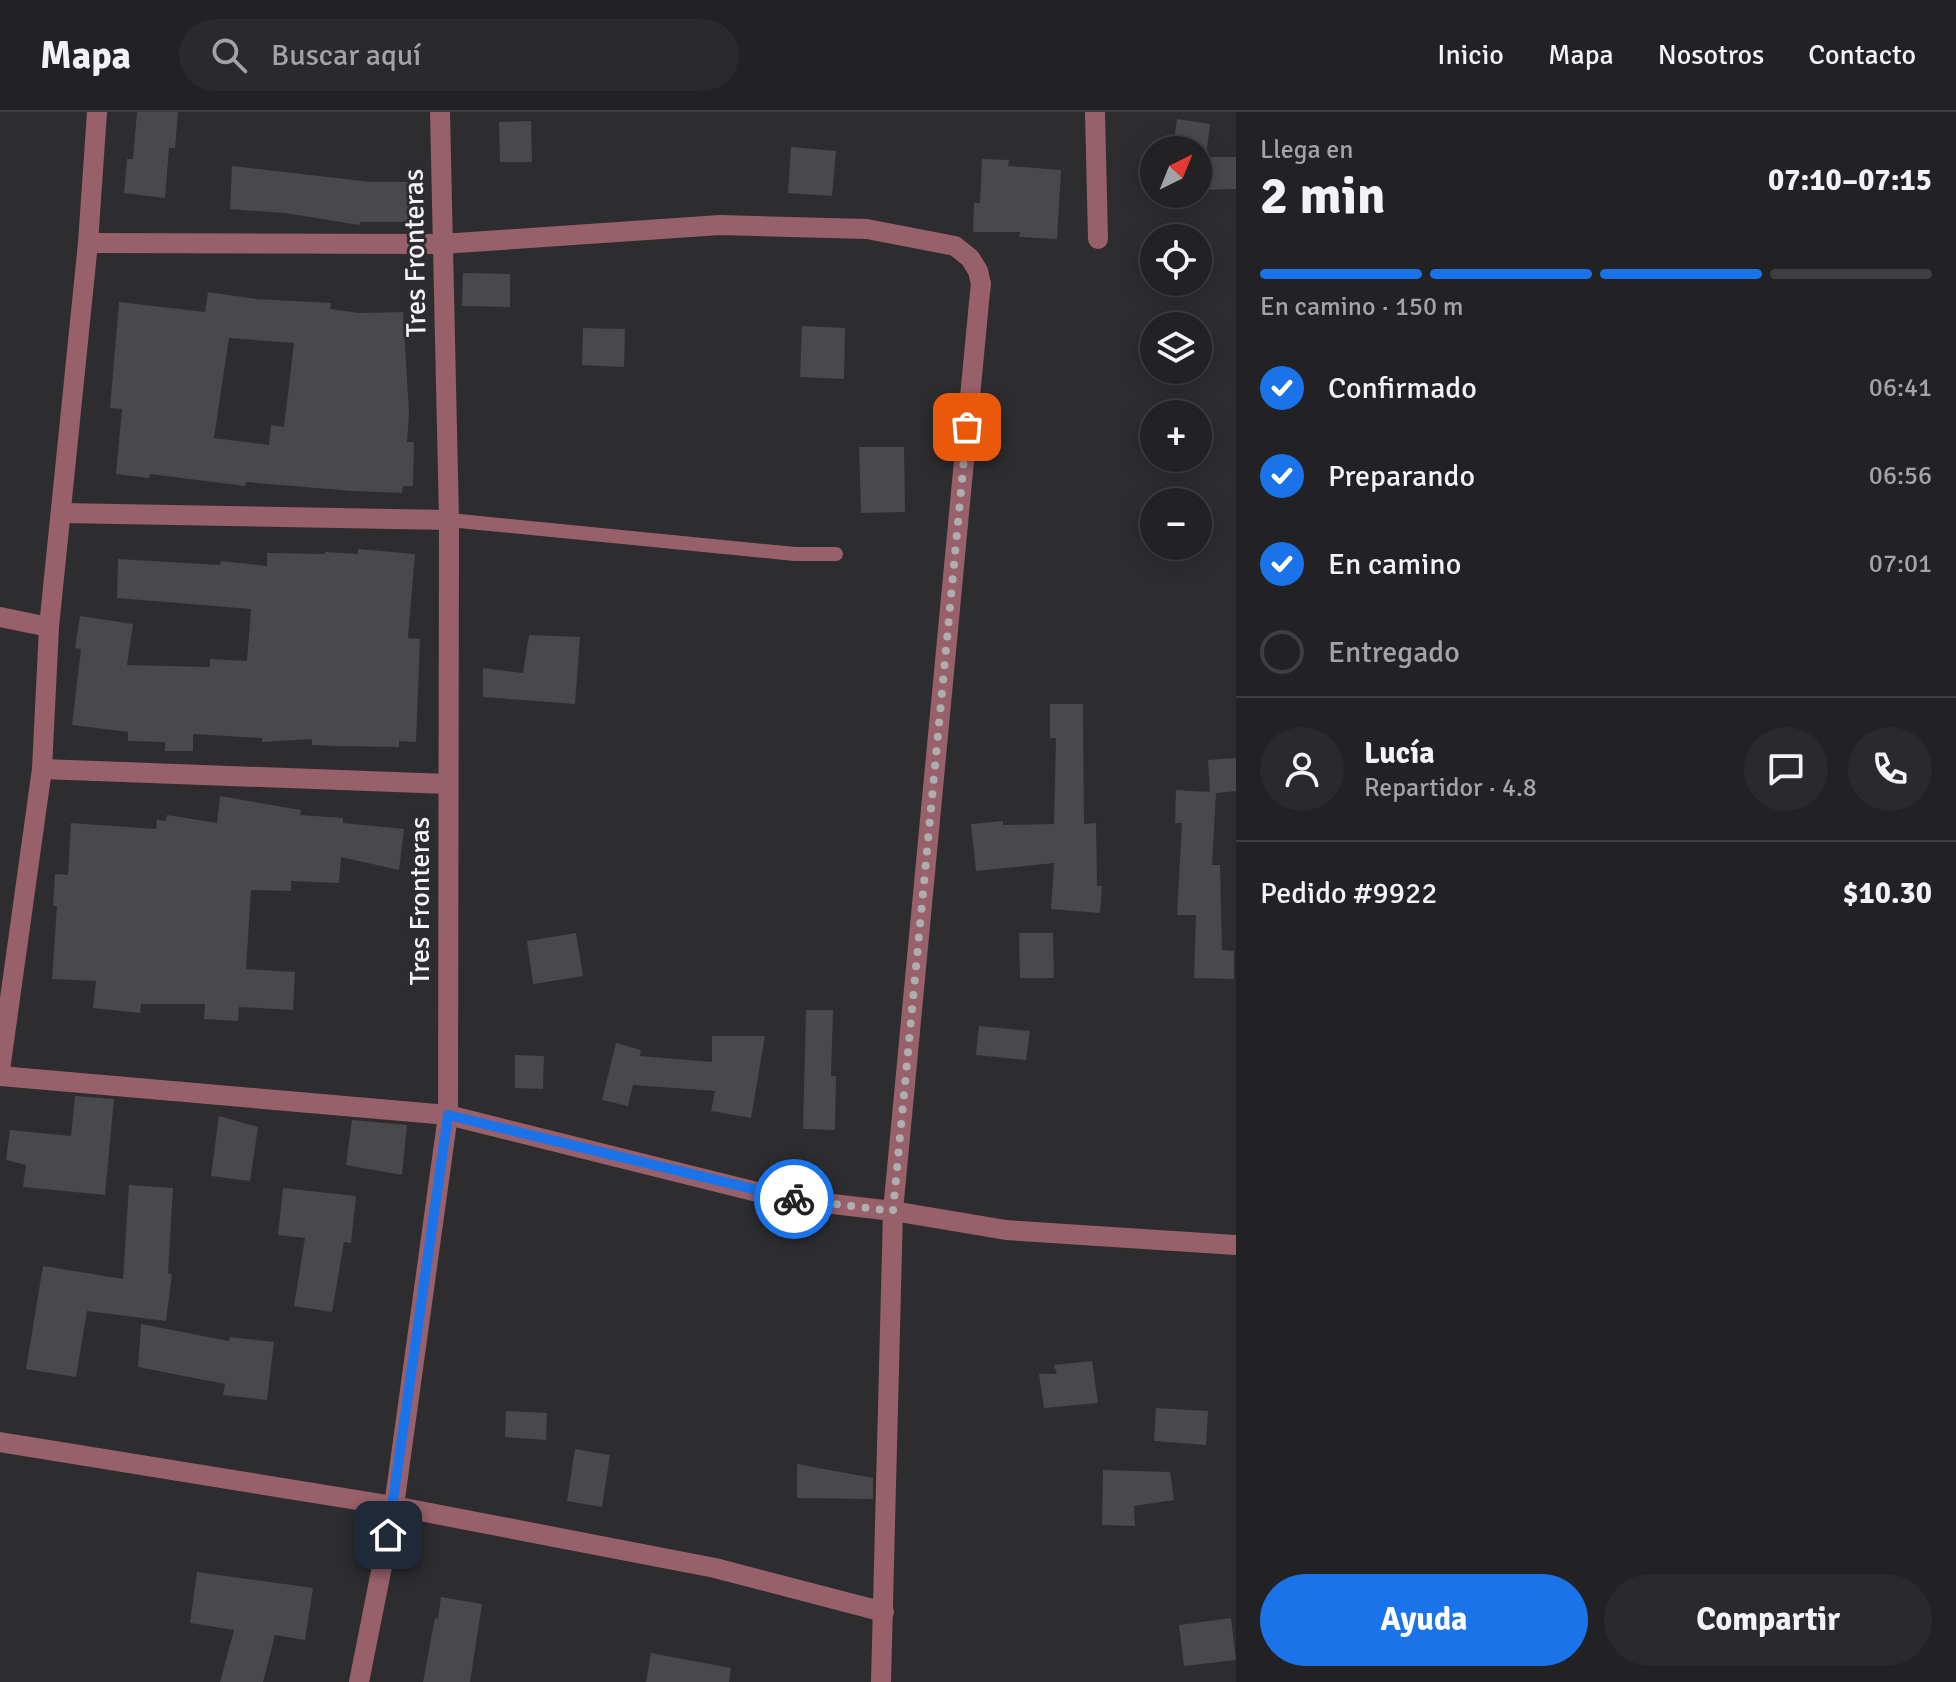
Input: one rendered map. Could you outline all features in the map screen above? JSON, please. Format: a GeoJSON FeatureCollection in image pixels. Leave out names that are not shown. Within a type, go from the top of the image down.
{"type":"FeatureCollection","features":[{"type":"Feature","properties":{"kind":"street"},"geometry":{"type":"LineString","coordinates":[[97,112],[88,243],[49,627],[42,769],[0,1073],[448,1115],[781,1198],[893,1211],[1006,1230],[1236,1245]]}},
{"type":"Feature","properties":{"kind":"street","name":"Tres Fronteras"},"geometry":{"type":"LineString","coordinates":[[359,1682],[394,1506],[448,1115],[449,520],[440,112]]}},
{"type":"Feature","properties":{"kind":"street"},"geometry":{"type":"LineString","coordinates":[[1095,112],[1098,239]]}},
{"type":"Feature","properties":{"kind":"street"},"geometry":{"type":"LineString","coordinates":[[88,243],[442,244],[720,225],[867,229],[955,246],[970,258],[978,271],[981,284],[978,318],[893,1211],[881,1682]]}},
{"type":"Feature","properties":{"kind":"street"},"geometry":{"type":"LineString","coordinates":[[62,513],[449,520]]}},
{"type":"Feature","properties":{"kind":"street"},"geometry":{"type":"LineString","coordinates":[[0,617],[49,627]]}},
{"type":"Feature","properties":{"kind":"street"},"geometry":{"type":"LineString","coordinates":[[42,769],[448,784]]}},
{"type":"Feature","properties":{"kind":"street"},"geometry":{"type":"LineString","coordinates":[[0,1442],[394,1506],[715,1568],[884,1612]]}},
{"type":"Feature","properties":{"kind":"lane"},"geometry":{"type":"LineString","coordinates":[[449,520],[795,554],[836,554]]}},
{"type":"Feature","properties":{"kind":"building"},"geometry":{"type":"Polygon","coordinates":[[[137,112],[178,112],[175,148],[169,148],[165,198],[124,193],[127,159],[133,159],[137,112]]]}},
{"type":"Feature","properties":{"kind":"building"},"geometry":{"type":"Polygon","coordinates":[[[1177,119],[1210,124],[1209,136],[1175,136],[1177,119]]]}},
{"type":"Feature","properties":{"kind":"building"},"geometry":{"type":"Polygon","coordinates":[[[531,121],[532,162],[500,162],[499,122],[531,121]]]}},
{"type":"Feature","properties":{"kind":"building"},"geometry":{"type":"Polygon","coordinates":[[[791,147],[836,151],[832,196],[788,193],[791,147]]]}},
{"type":"Feature","properties":{"kind":"building"},"geometry":{"type":"Polygon","coordinates":[[[1212,157],[1236,157],[1236,189],[1212,190],[1212,157]]]}},
{"type":"Feature","properties":{"kind":"building"},"geometry":{"type":"Polygon","coordinates":[[[982,159],[1009,160],[1008,166],[1061,170],[1057,239],[1019,237],[1020,232],[973,232],[974,203],[980,203],[982,159]]]}},
{"type":"Feature","properties":{"kind":"building"},"geometry":{"type":"Polygon","coordinates":[[[232,166],[371,182],[414,182],[414,222],[360,222],[359,225],[285,213],[230,209],[232,166]]]}},
{"type":"Feature","properties":{"kind":"building"},"geometry":{"type":"Polygon","coordinates":[[[463,273],[510,274],[510,307],[462,306],[463,273]]]}},
{"type":"Feature","properties":{"kind":"building"},"geometry":{"type":"Polygon","coordinates":[[[208,292],[256,299],[331,303],[330,309],[359,313],[403,312],[409,413],[407,442],[414,442],[413,486],[403,486],[402,493],[352,491],[246,482],[245,486],[150,474],[149,478],[116,474],[122,409],[110,408],[119,302],[205,312],[208,292]],[[229,338],[214,438],[269,445],[271,425],[284,427],[294,343],[229,338]]]}},
{"type":"Feature","properties":{"kind":"building"},"geometry":{"type":"Polygon","coordinates":[[[802,326],[845,328],[844,379],[800,377],[802,326]]]}},
{"type":"Feature","properties":{"kind":"building"},"geometry":{"type":"Polygon","coordinates":[[[583,328],[625,329],[624,367],[582,365],[583,328]]]}},
{"type":"Feature","properties":{"kind":"building"},"geometry":{"type":"Polygon","coordinates":[[[859,447],[904,447],[905,512],[861,513],[859,447]]]}},
{"type":"Feature","properties":{"kind":"building"},"geometry":{"type":"Polygon","coordinates":[[[358,549],[415,554],[408,638],[420,639],[416,742],[399,741],[399,747],[337,746],[312,745],[312,739],[262,742],[262,738],[193,734],[193,751],[165,751],[165,742],[128,741],[128,732],[72,725],[81,649],[75,648],[80,616],[133,624],[127,665],[210,667],[210,659],[247,661],[251,609],[117,598],[118,559],[220,565],[221,561],[267,566],[267,553],[358,554],[358,549]]]}},
{"type":"Feature","properties":{"kind":"building"},"geometry":{"type":"Polygon","coordinates":[[[529,635],[580,637],[575,704],[483,697],[483,668],[523,673],[529,635]]]}},
{"type":"Feature","properties":{"kind":"building"},"geometry":{"type":"Polygon","coordinates":[[[1050,704],[1083,704],[1084,824],[1096,823],[1097,886],[1102,886],[1100,913],[1051,909],[1054,863],[976,871],[971,824],[1003,821],[1003,825],[1054,824],[1056,738],[1050,738],[1050,704]]]}},
{"type":"Feature","properties":{"kind":"building"},"geometry":{"type":"Polygon","coordinates":[[[1236,758],[1236,791],[1216,793],[1212,865],[1220,865],[1222,950],[1234,951],[1234,979],[1194,978],[1196,915],[1177,915],[1182,823],[1175,823],[1176,790],[1210,792],[1208,760],[1236,758]]]}},
{"type":"Feature","properties":{"kind":"building"},"geometry":{"type":"Polygon","coordinates":[[[220,796],[301,810],[300,815],[343,818],[343,823],[404,829],[399,870],[341,857],[339,883],[291,881],[291,891],[251,890],[246,969],[295,972],[293,1010],[239,1007],[238,1021],[204,1019],[205,1004],[141,1004],[140,1013],[93,1008],[96,981],[52,979],[57,906],[53,906],[55,874],[68,875],[71,823],[156,829],[157,820],[166,821],[167,815],[217,823],[220,796]]]}},
{"type":"Feature","properties":{"kind":"building"},"geometry":{"type":"Polygon","coordinates":[[[576,933],[583,976],[533,984],[527,941],[576,933]]]}},
{"type":"Feature","properties":{"kind":"building"},"geometry":{"type":"Polygon","coordinates":[[[1019,933],[1053,933],[1054,978],[1020,978],[1019,933]]]}},
{"type":"Feature","properties":{"kind":"building"},"geometry":{"type":"Polygon","coordinates":[[[806,1010],[833,1010],[831,1076],[836,1076],[835,1130],[803,1129],[806,1010]]]}},
{"type":"Feature","properties":{"kind":"building"},"geometry":{"type":"Polygon","coordinates":[[[979,1026],[1030,1031],[1026,1060],[976,1055],[979,1026]]]}},
{"type":"Feature","properties":{"kind":"building"},"geometry":{"type":"Polygon","coordinates":[[[712,1036],[765,1036],[751,1118],[711,1111],[715,1091],[633,1085],[628,1106],[602,1100],[616,1043],[641,1050],[640,1056],[712,1062],[712,1036]]]}},
{"type":"Feature","properties":{"kind":"building"},"geometry":{"type":"Polygon","coordinates":[[[515,1055],[544,1056],[543,1089],[515,1088],[515,1055]]]}},
{"type":"Feature","properties":{"kind":"building"},"geometry":{"type":"Polygon","coordinates":[[[75,1096],[114,1099],[105,1195],[23,1187],[26,1165],[6,1160],[10,1130],[71,1136],[75,1096]]]}},
{"type":"Feature","properties":{"kind":"building"},"geometry":{"type":"Polygon","coordinates":[[[219,1116],[258,1127],[250,1181],[211,1176],[219,1116]]]}},
{"type":"Feature","properties":{"kind":"building"},"geometry":{"type":"Polygon","coordinates":[[[352,1120],[407,1125],[402,1175],[346,1165],[352,1120]]]}},
{"type":"Feature","properties":{"kind":"building"},"geometry":{"type":"Polygon","coordinates":[[[129,1185],[173,1188],[168,1273],[172,1274],[166,1321],[87,1311],[76,1377],[26,1369],[43,1266],[123,1279],[129,1185]]]}},
{"type":"Feature","properties":{"kind":"building"},"geometry":{"type":"Polygon","coordinates":[[[283,1188],[356,1196],[351,1243],[344,1242],[332,1312],[294,1306],[305,1238],[278,1235],[283,1188]]]}},
{"type":"Feature","properties":{"kind":"building"},"geometry":{"type":"Polygon","coordinates":[[[141,1324],[229,1341],[230,1337],[274,1342],[267,1400],[223,1395],[225,1384],[138,1367],[141,1324]]]}},
{"type":"Feature","properties":{"kind":"building"},"geometry":{"type":"Polygon","coordinates":[[[1092,1361],[1098,1403],[1044,1408],[1039,1374],[1057,1374],[1054,1365],[1092,1361]]]}},
{"type":"Feature","properties":{"kind":"building"},"geometry":{"type":"Polygon","coordinates":[[[1156,1408],[1208,1411],[1206,1445],[1154,1441],[1156,1408]]]}},
{"type":"Feature","properties":{"kind":"building"},"geometry":{"type":"Polygon","coordinates":[[[506,1411],[547,1413],[546,1440],[505,1437],[506,1411]]]}},
{"type":"Feature","properties":{"kind":"building"},"geometry":{"type":"Polygon","coordinates":[[[575,1449],[610,1455],[602,1507],[567,1501],[575,1449]]]}},
{"type":"Feature","properties":{"kind":"building"},"geometry":{"type":"Polygon","coordinates":[[[797,1464],[873,1478],[873,1499],[797,1498],[797,1464]]]}},
{"type":"Feature","properties":{"kind":"building"},"geometry":{"type":"Polygon","coordinates":[[[1103,1470],[1170,1472],[1174,1500],[1134,1506],[1135,1526],[1102,1525],[1103,1470]]]}},
{"type":"Feature","properties":{"kind":"building"},"geometry":{"type":"Polygon","coordinates":[[[197,1572],[313,1588],[305,1640],[275,1635],[263,1682],[220,1682],[234,1630],[190,1623],[197,1572]]]}},
{"type":"Feature","properties":{"kind":"building"},"geometry":{"type":"Polygon","coordinates":[[[441,1597],[482,1604],[470,1682],[423,1682],[441,1597]]]}},
{"type":"Feature","properties":{"kind":"building"},"geometry":{"type":"Polygon","coordinates":[[[1231,1618],[1236,1660],[1184,1666],[1179,1625],[1231,1618]]]}},
{"type":"Feature","properties":{"kind":"building"},"geometry":{"type":"Polygon","coordinates":[[[651,1653],[731,1668],[729,1682],[646,1682],[651,1653]]]}},
{"type":"Feature","properties":{"kind":"way so far"},"geometry":{"type":"LineString","coordinates":[[794,1199],[893,1211],[967,427]]}},
{"type":"Feature","properties":{"kind":"route"},"geometry":{"type":"LineString","coordinates":[[388,1535],[448,1115],[794,1199]]}}]}
